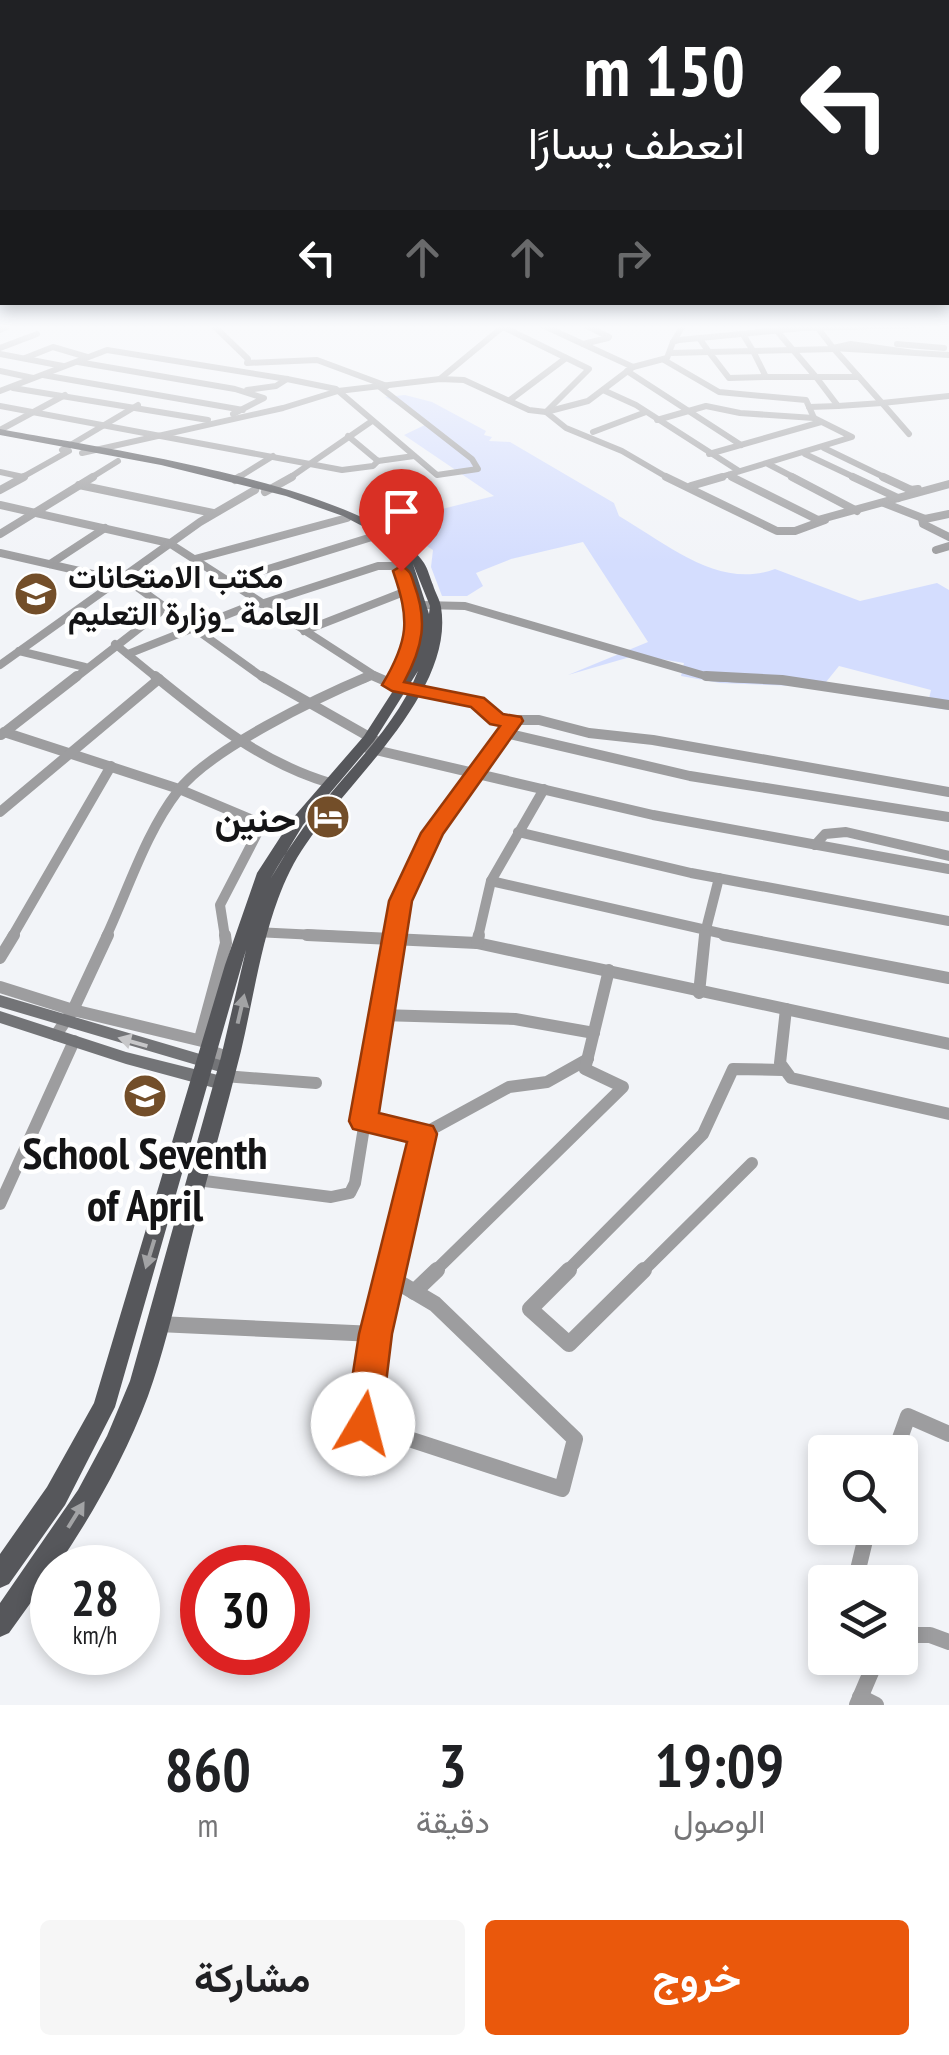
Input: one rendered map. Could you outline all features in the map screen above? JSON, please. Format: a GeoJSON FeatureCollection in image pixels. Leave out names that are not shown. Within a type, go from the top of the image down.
{"type":"FeatureCollection","features":[{"type":"Feature","properties":{"kind":"main road"},"geometry":{"type":"LineString","coordinates":[[0,433],[336,507],[384,534],[411,559],[437,627],[434,652],[404,688],[371,744],[296,846],[252,932],[205,1058],[104,1407],[64,1481],[0,1575]]}},
{"type":"Feature","properties":{"kind":"main road"},"geometry":{"type":"LineString","coordinates":[[74,450],[235,480],[384,534]]}},
{"type":"Feature","properties":{"kind":"main road"},"geometry":{"type":"LineString","coordinates":[[0,1624],[102,1472],[146,1371],[226,1071],[252,932],[272,860],[330,784],[371,744]]}},
{"type":"Feature","properties":{"kind":"street"},"geometry":{"type":"LineString","coordinates":[[0,433],[50,404]]}},
{"type":"Feature","properties":{"kind":"street"},"geometry":{"type":"LineString","coordinates":[[115,404],[210,422],[255,404]]}},
{"type":"Feature","properties":{"kind":"street"},"geometry":{"type":"LineString","coordinates":[[0,490],[74,450],[140,404]]}},
{"type":"Feature","properties":{"kind":"street"},"geometry":{"type":"LineString","coordinates":[[208,404],[244,410]]}},
{"type":"Feature","properties":{"kind":"street"},"geometry":{"type":"LineString","coordinates":[[74,450],[286,404]]}},
{"type":"Feature","properties":{"kind":"street"},"geometry":{"type":"LineString","coordinates":[[352,404],[440,476],[479,468],[404,404]]}},
{"type":"Feature","properties":{"kind":"street"},"geometry":{"type":"LineString","coordinates":[[521,404],[546,412],[566,428],[622,451],[676,482],[781,532],[795,532],[949,484]]}},
{"type":"Feature","properties":{"kind":"street"},"geometry":{"type":"LineString","coordinates":[[546,412],[555,404]]}},
{"type":"Feature","properties":{"kind":"street"},"geometry":{"type":"LineString","coordinates":[[546,412],[581,404]]}},
{"type":"Feature","properties":{"kind":"street"},"geometry":{"type":"LineString","coordinates":[[630,404],[739,472]]}},
{"type":"Feature","properties":{"kind":"street"},"geometry":{"type":"LineString","coordinates":[[679,404],[741,444]]}},
{"type":"Feature","properties":{"kind":"street"},"geometry":{"type":"LineString","coordinates":[[657,420],[706,404]]}},
{"type":"Feature","properties":{"kind":"street"},"geometry":{"type":"LineString","coordinates":[[807,404],[818,420]]}},
{"type":"Feature","properties":{"kind":"street"},"geometry":{"type":"LineString","coordinates":[[813,404],[874,404]]}},
{"type":"Feature","properties":{"kind":"street"},"geometry":{"type":"LineString","coordinates":[[882,404],[909,434]]}},
{"type":"Feature","properties":{"kind":"street"},"geometry":{"type":"LineString","coordinates":[[0,406],[356,470],[378,461],[414,456]]}},
{"type":"Feature","properties":{"kind":"street"},"geometry":{"type":"LineString","coordinates":[[690,486],[824,448],[852,436],[818,420],[702,406]]}},
{"type":"Feature","properties":{"kind":"street"},"geometry":{"type":"LineString","coordinates":[[593,432],[646,412]]}},
{"type":"Feature","properties":{"kind":"street"},"geometry":{"type":"LineString","coordinates":[[708,454],[818,420]]}},
{"type":"Feature","properties":{"kind":"street"},"geometry":{"type":"LineString","coordinates":[[0,664],[213,514],[316,462],[372,422]]}},
{"type":"Feature","properties":{"kind":"street"},"geometry":{"type":"LineString","coordinates":[[348,436],[378,461]]}},
{"type":"Feature","properties":{"kind":"street"},"geometry":{"type":"LineString","coordinates":[[824,448],[912,490],[949,484]]}},
{"type":"Feature","properties":{"kind":"street"},"geometry":{"type":"LineString","coordinates":[[804,454],[899,498]]}},
{"type":"Feature","properties":{"kind":"street"},"geometry":{"type":"LineString","coordinates":[[235,480],[274,456]]}},
{"type":"Feature","properties":{"kind":"street"},"geometry":{"type":"LineString","coordinates":[[0,534],[118,461]]}},
{"type":"Feature","properties":{"kind":"street"},"geometry":{"type":"LineString","coordinates":[[767,464],[857,510]]}},
{"type":"Feature","properties":{"kind":"street"},"geometry":{"type":"LineString","coordinates":[[0,472],[25,478]]}},
{"type":"Feature","properties":{"kind":"street"},"geometry":{"type":"LineString","coordinates":[[728,474],[810,517],[824,520]]}},
{"type":"Feature","properties":{"kind":"street"},"geometry":{"type":"LineString","coordinates":[[78,485],[213,514]]}},
{"type":"Feature","properties":{"kind":"street"},"geometry":{"type":"LineString","coordinates":[[883,503],[922,519],[949,514]]}},
{"type":"Feature","properties":{"kind":"street"},"geometry":{"type":"LineString","coordinates":[[0,504],[169,543],[372,675],[404,688],[477,702],[498,720],[540,720],[589,733],[652,740],[949,792]]}},
{"type":"Feature","properties":{"kind":"street"},"geometry":{"type":"LineString","coordinates":[[196,559],[347,518]]}},
{"type":"Feature","properties":{"kind":"street"},"geometry":{"type":"LineString","coordinates":[[922,519],[922,524],[949,538]]}},
{"type":"Feature","properties":{"kind":"street"},"geometry":{"type":"LineString","coordinates":[[50,564],[105,528]]}},
{"type":"Feature","properties":{"kind":"street"},"geometry":{"type":"LineString","coordinates":[[226,582],[384,534]]}},
{"type":"Feature","properties":{"kind":"street"},"geometry":{"type":"LineString","coordinates":[[936,550],[949,546]]}},
{"type":"Feature","properties":{"kind":"street"},"geometry":{"type":"LineString","coordinates":[[0,553],[121,579],[371,744],[653,815],[949,869]]}},
{"type":"Feature","properties":{"kind":"street"},"geometry":{"type":"LineString","coordinates":[[128,654],[260,603],[391,564],[400,568],[422,594]]}},
{"type":"Feature","properties":{"kind":"street"},"geometry":{"type":"LineString","coordinates":[[404,688],[422,594]]}},
{"type":"Feature","properties":{"kind":"street"},"geometry":{"type":"LineString","coordinates":[[304,630],[422,594],[709,677],[782,680],[949,705]]}},
{"type":"Feature","properties":{"kind":"street"},"geometry":{"type":"LineString","coordinates":[[2,734],[164,609]]}},
{"type":"Feature","properties":{"kind":"street"},"geometry":{"type":"LineString","coordinates":[[115,644],[245,742],[302,778],[330,784]]}},
{"type":"Feature","properties":{"kind":"street"},"geometry":{"type":"LineString","coordinates":[[19,651],[86,668]]}},
{"type":"Feature","properties":{"kind":"street"},"geometry":{"type":"LineString","coordinates":[[0,1204],[67,1027],[158,822],[178,789],[217,757],[334,691],[372,675]]}},
{"type":"Feature","properties":{"kind":"street"},"geometry":{"type":"LineString","coordinates":[[0,812],[159,679]]}},
{"type":"Feature","properties":{"kind":"street"},"geometry":{"type":"LineString","coordinates":[[197,1180],[340,1197],[350,1193],[396,945],[393,939],[400,901],[441,819],[514,721]]}},
{"type":"Feature","properties":{"kind":"street"},"geometry":{"type":"LineString","coordinates":[[505,732],[690,776],[949,817]]}},
{"type":"Feature","properties":{"kind":"street"},"geometry":{"type":"LineString","coordinates":[[2,734],[178,789],[262,824],[220,906],[226,943],[205,1058]]}},
{"type":"Feature","properties":{"kind":"street"},"geometry":{"type":"LineString","coordinates":[[0,958],[111,766]]}},
{"type":"Feature","properties":{"kind":"street"},"geometry":{"type":"LineString","coordinates":[[476,943],[491,881],[544,789]]}},
{"type":"Feature","properties":{"kind":"street"},"geometry":{"type":"LineString","coordinates":[[518,832],[719,878],[949,921]]}},
{"type":"Feature","properties":{"kind":"street"},"geometry":{"type":"LineString","coordinates":[[815,845],[825,834],[846,832],[949,856]]}},
{"type":"Feature","properties":{"kind":"street"},"geometry":{"type":"LineString","coordinates":[[699,993],[705,931],[719,878]]}},
{"type":"Feature","properties":{"kind":"street"},"geometry":{"type":"LineString","coordinates":[[491,881],[705,931],[949,978]]}},
{"type":"Feature","properties":{"kind":"street"},"geometry":{"type":"LineString","coordinates":[[252,932],[476,943],[949,1044]]}},
{"type":"Feature","properties":{"kind":"street"},"geometry":{"type":"LineString","coordinates":[[414,1292],[624,1087],[585,1069],[609,970]]}},
{"type":"Feature","properties":{"kind":"street"},"geometry":{"type":"LineString","coordinates":[[0,988],[67,1027]]}},
{"type":"Feature","properties":{"kind":"street"},"geometry":{"type":"LineString","coordinates":[[0,1001],[67,1027],[205,1058],[226,1071]]}},
{"type":"Feature","properties":{"kind":"street"},"geometry":{"type":"LineString","coordinates":[[783,1070],[780,1063],[786,1009]]}},
{"type":"Feature","properties":{"kind":"street"},"geometry":{"type":"LineString","coordinates":[[380,1015],[515,1019],[594,1033]]}},
{"type":"Feature","properties":{"kind":"street"},"geometry":{"type":"LineString","coordinates":[[0,1017],[67,1027],[205,1058],[226,1071],[316,1083]]}},
{"type":"Feature","properties":{"kind":"street"},"geometry":{"type":"LineString","coordinates":[[363,1121],[423,1134],[493,1094],[509,1087],[548,1082],[588,1059]]}},
{"type":"Feature","properties":{"kind":"street"},"geometry":{"type":"LineString","coordinates":[[752,1162],[569,1344],[530,1309],[703,1134],[733,1069],[783,1070],[805,1082],[949,1114]]}},
{"type":"Feature","properties":{"kind":"street"},"geometry":{"type":"LineString","coordinates":[[390,1278],[435,1304],[575,1439],[562,1489],[363,1424],[375,1334],[423,1134]]}},
{"type":"Feature","properties":{"kind":"street"},"geometry":{"type":"LineString","coordinates":[[158,1324],[375,1334]]}},
{"type":"Feature","properties":{"kind":"street"},"geometry":{"type":"LineString","coordinates":[[901,1435],[908,1416],[949,1434]]}},
{"type":"Feature","properties":{"kind":"street"},"geometry":{"type":"LineString","coordinates":[[918,1634],[930,1634],[949,1642]]}},
{"type":"Feature","properties":{"kind":"street"},"geometry":{"type":"LineString","coordinates":[[864,1702],[872,1675]]}},
{"type":"Feature","properties":{"kind":"shaded area"},"geometry":{"type":"Polygon","coordinates":[[[396,404],[435,404],[486,431],[484,435],[492,437],[489,441],[510,442],[614,503],[619,516],[714,569],[754,574],[775,569],[860,601],[937,583],[949,590],[949,710],[927,707],[931,690],[839,666],[822,687],[720,683],[681,676],[684,663],[637,655],[568,675],[648,642],[583,542],[511,559],[476,573],[483,586],[467,596],[442,596],[431,567],[433,550],[365,507],[380,498],[414,495],[422,514],[494,496],[404,435],[429,423],[396,404]]]}},
{"type":"Feature","properties":{"kind":"place","name":"مكتب الامتحانات العامة _وزارة التعليم"},"geometry":{"type":"Point","coordinates":[36,594]}},
{"type":"Feature","properties":{"kind":"place","name":"حنين"},"geometry":{"type":"Point","coordinates":[328,817]}},
{"type":"Feature","properties":{"kind":"place","name":"School Seventh of April"},"geometry":{"type":"Point","coordinates":[145,1096]}},
{"type":"Feature","properties":{"kind":"route"},"geometry":{"type":"LineString","coordinates":[[363,1424],[375,1334],[423,1134],[363,1121],[396,945],[393,939],[400,901],[432,833],[514,721],[498,720],[477,702],[392,685],[409,656],[415,624],[414,606],[401,571]]}}]}
